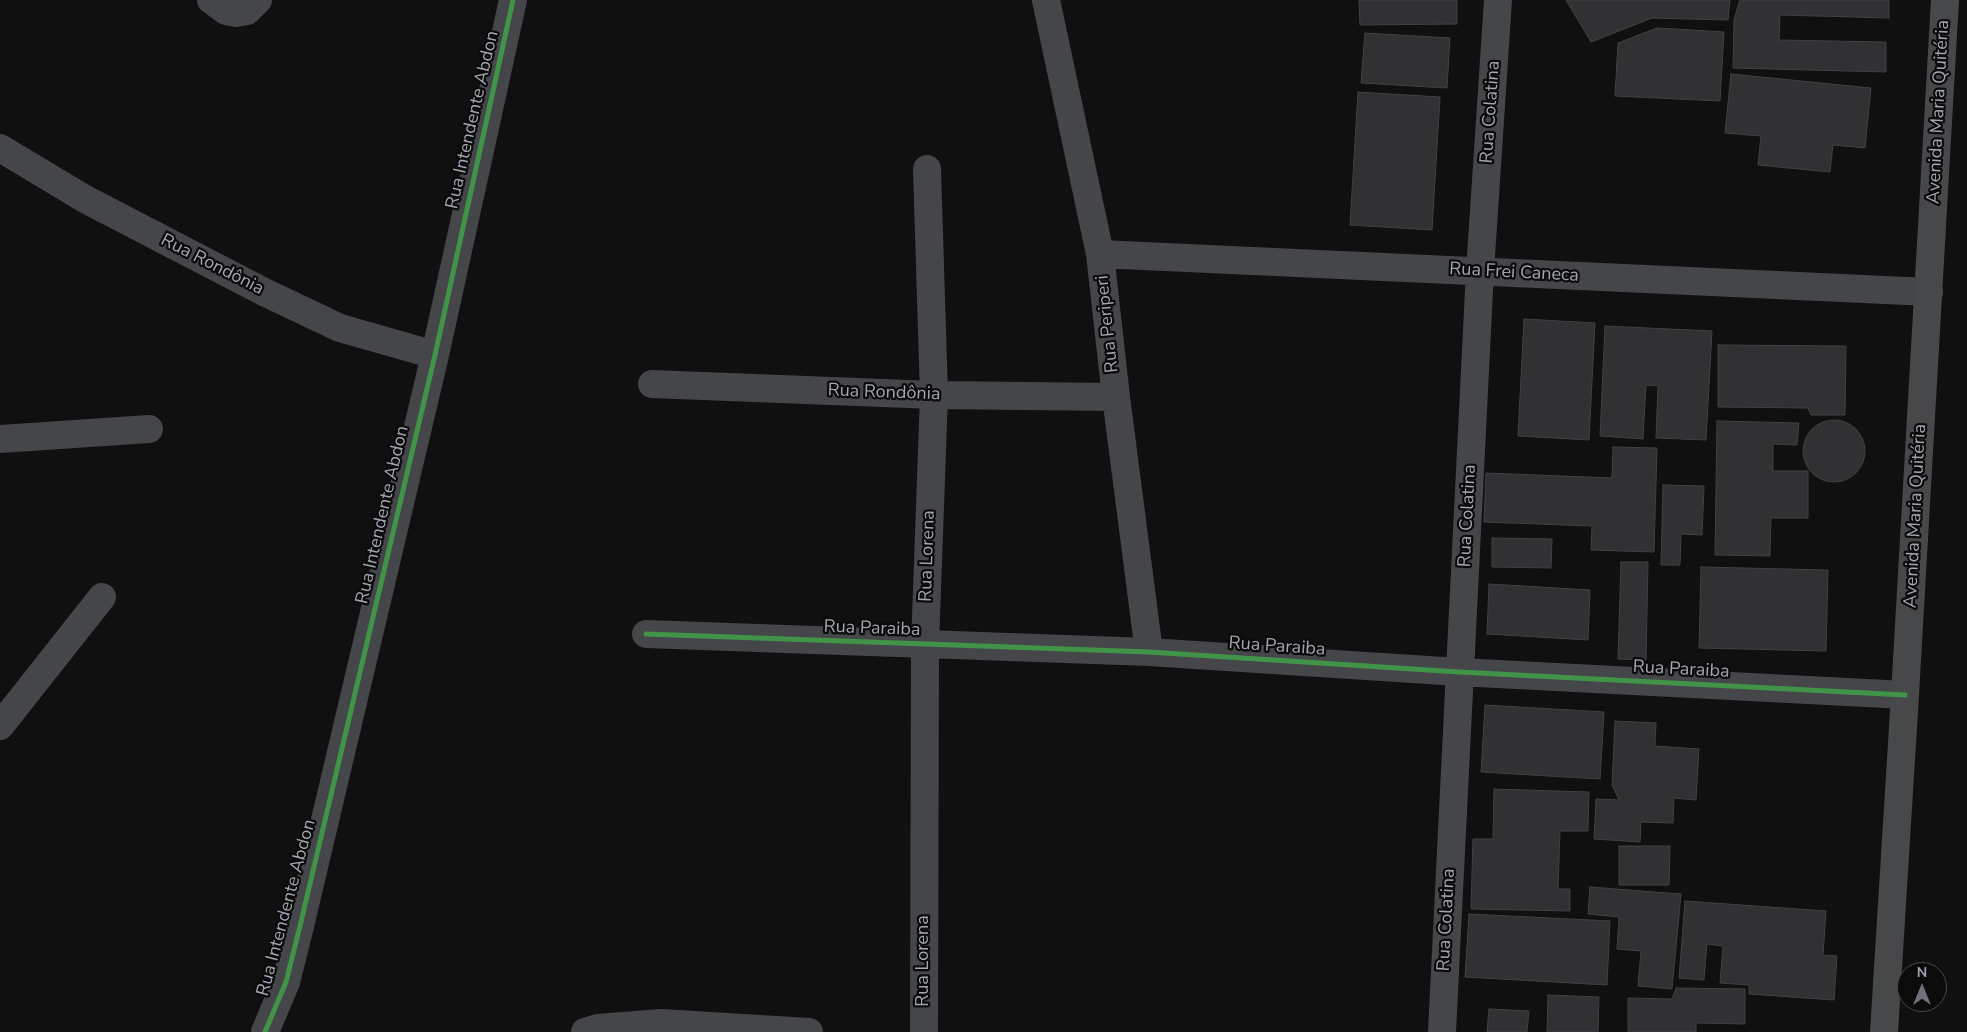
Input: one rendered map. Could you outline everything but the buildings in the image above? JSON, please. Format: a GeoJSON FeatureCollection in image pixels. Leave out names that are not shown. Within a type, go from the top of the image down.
{"type":"FeatureCollection","features":[{"type":"Feature","properties":{"kind":"main road","name":"Avenida Maria Quitéria"},"geometry":{"type":"LineString","coordinates":[[1884,1032],[1945,0]]}},
{"type":"Feature","properties":{"kind":"street"},"geometry":{"type":"LineString","coordinates":[[212,0],[226,11],[236,13],[247,10],[258,0]]}},
{"type":"Feature","properties":{"kind":"street","name":"Rua Intendente Abdon"},"geometry":{"type":"LineString","coordinates":[[265,1032],[286,982],[300,926],[435,354],[513,0]]}},
{"type":"Feature","properties":{"kind":"street","name":"Rua Periperi"},"geometry":{"type":"LineString","coordinates":[[1046,0],[1100,254],[1116,397],[1149,652]]}},
{"type":"Feature","properties":{"kind":"street","name":"Rua Colatina"},"geometry":{"type":"LineString","coordinates":[[1442,1032],[1480,271],[1498,0]]}},
{"type":"Feature","properties":{"kind":"street","name":"Rua Rondônia"},"geometry":{"type":"LineString","coordinates":[[0,148],[85,199],[272,296],[340,328],[435,354]]}},
{"type":"Feature","properties":{"kind":"street","name":"Rua Lorena"},"geometry":{"type":"LineString","coordinates":[[924,1032],[925,645],[934,395],[927,170]]}},
{"type":"Feature","properties":{"kind":"street","name":"Rua Frei Caneca"},"geometry":{"type":"LineString","coordinates":[[1100,254],[1929,292]]}},
{"type":"Feature","properties":{"kind":"street","name":"Rua Rondônia"},"geometry":{"type":"LineString","coordinates":[[652,384],[934,395],[1116,397]]}},
{"type":"Feature","properties":{"kind":"street"},"geometry":{"type":"LineString","coordinates":[[0,439],[149,430]]}},
{"type":"Feature","properties":{"kind":"street"},"geometry":{"type":"LineString","coordinates":[[0,726],[102,597]]}},
{"type":"Feature","properties":{"kind":"street","name":"Rua Paraiba"},"geometry":{"type":"LineString","coordinates":[[646,634],[1149,652],[1459,672],[1905,695]]}},
{"type":"Feature","properties":{"kind":"street"},"geometry":{"type":"LineString","coordinates":[[585,1032],[613,1026],[661,1023],[809,1032]]}},
{"type":"Feature","properties":{"kind":"cycle path"},"geometry":{"type":"LineString","coordinates":[[265,1032],[286,982],[300,926],[435,355],[513,0]]}},
{"type":"Feature","properties":{"kind":"cycle path"},"geometry":{"type":"LineString","coordinates":[[646,634],[1149,652],[1459,672],[1905,695]]}}]}
